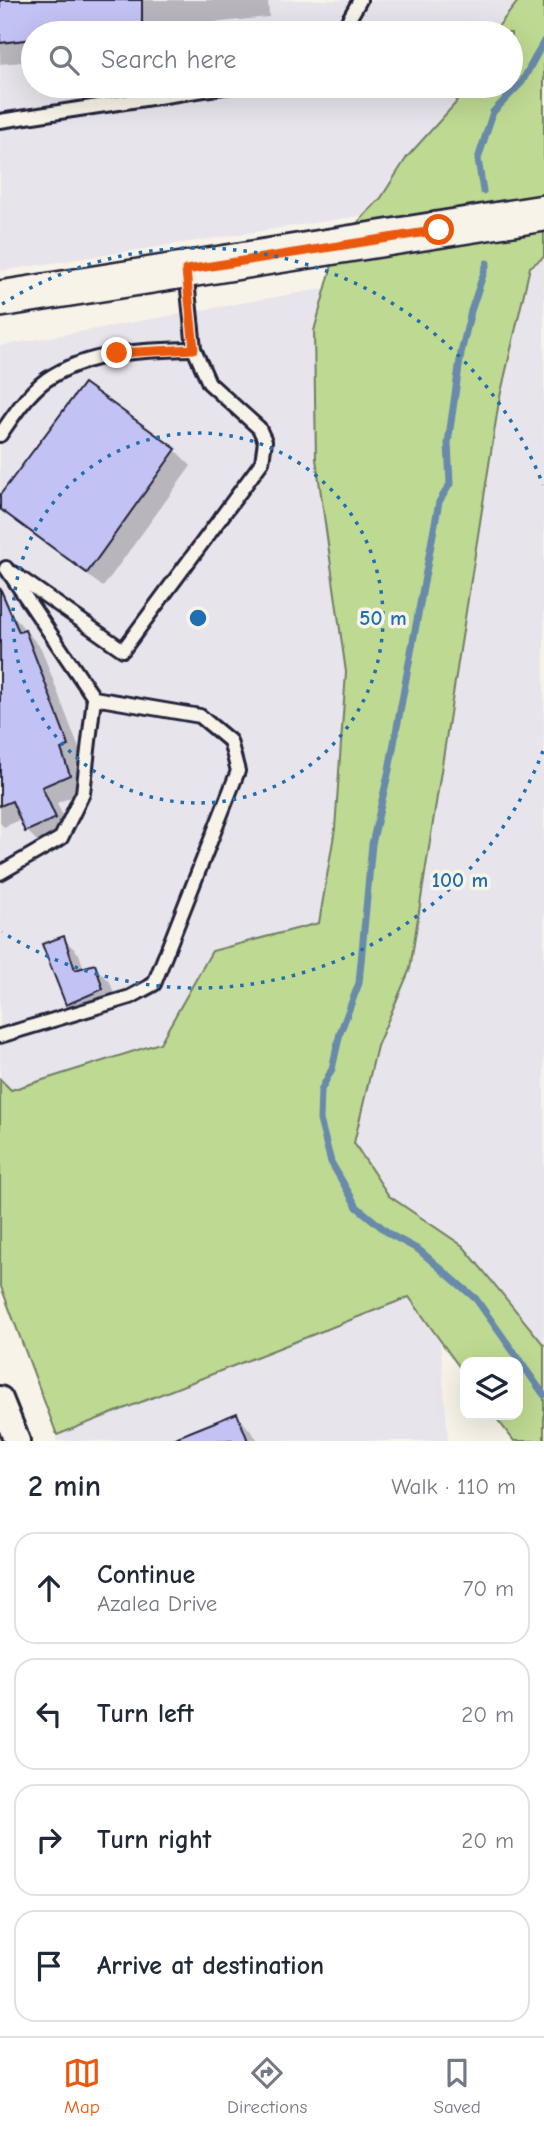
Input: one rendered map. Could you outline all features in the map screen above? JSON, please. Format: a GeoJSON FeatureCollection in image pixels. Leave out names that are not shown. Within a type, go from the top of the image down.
{"type":"FeatureCollection","features":[{"type":"Feature","properties":{"kind":"street"},"geometry":{"type":"LineString","coordinates":[[0,299],[544,213]]}},
{"type":"Feature","properties":{"kind":"street"},"geometry":{"type":"LineString","coordinates":[[0,1399],[17,1441]]}},
{"type":"Feature","properties":{"kind":"lane"},"geometry":{"type":"LineString","coordinates":[[348,21],[360,0]]}},
{"type":"Feature","properties":{"kind":"lane"},"geometry":{"type":"LineString","coordinates":[[0,121],[151,98]]}},
{"type":"Feature","properties":{"kind":"lane"},"geometry":{"type":"LineString","coordinates":[[3,566],[123,650],[262,462],[265,441],[259,428],[208,383],[194,349],[186,270]]}},
{"type":"Feature","properties":{"kind":"lane"},"geometry":{"type":"LineString","coordinates":[[0,435],[22,405],[46,380],[76,366],[117,353],[194,349]]}},
{"type":"Feature","properties":{"kind":"lane"},"geometry":{"type":"LineString","coordinates":[[0,873],[61,838],[83,793],[94,698],[3,566]]}},
{"type":"Feature","properties":{"kind":"lane"},"geometry":{"type":"LineString","coordinates":[[0,1035],[130,997],[154,984],[238,771],[230,741],[200,716],[94,698]]}},
{"type":"Feature","properties":{"kind":"shaded area"},"geometry":{"type":"Polygon","coordinates":[[[0,0],[519,0],[502,21],[21,21],[21,98],[458,98],[407,157],[381,198],[365,215],[0,271],[0,0]]]}},
{"type":"Feature","properties":{"kind":"shaded area"},"geometry":{"type":"Polygon","coordinates":[[[544,213],[544,1345],[463,1246],[389,1196],[354,1143],[377,1046],[410,968],[499,401],[544,213]]]}},
{"type":"Feature","properties":{"kind":"shaded area"},"geometry":{"type":"Polygon","coordinates":[[[326,288],[314,331],[316,452],[346,672],[335,829],[319,923],[212,951],[160,1043],[10,1091],[0,1079],[0,346],[326,288]]]}},
{"type":"Feature","properties":{"kind":"shaded area"},"geometry":{"type":"Polygon","coordinates":[[[409,1297],[440,1339],[448,1441],[56,1441],[57,1435],[409,1297]]]}},
{"type":"Feature","properties":{"kind":"green space"},"geometry":{"type":"Polygon","coordinates":[[[519,0],[544,0],[544,257],[530,267],[499,401],[410,969],[377,1046],[354,1143],[389,1196],[463,1246],[544,1345],[544,1441],[514,1441],[498,1420],[523,1420],[523,1357],[460,1357],[460,1368],[409,1297],[57,1435],[0,1284],[0,1079],[11,1090],[160,1043],[212,951],[319,923],[335,829],[346,672],[316,459],[314,331],[338,243],[381,198],[407,157],[458,98],[523,98],[523,21],[502,21],[519,0]]]}},
{"type":"Feature","properties":{"kind":"building"},"geometry":{"type":"Polygon","coordinates":[[[0,0],[142,0],[142,21],[21,21],[21,40],[0,43],[0,0]]]}},
{"type":"Feature","properties":{"kind":"building"},"geometry":{"type":"Polygon","coordinates":[[[84,383],[176,449],[87,573],[0,509],[0,495],[84,383]]]}},
{"type":"Feature","properties":{"kind":"building"},"geometry":{"type":"Polygon","coordinates":[[[0,588],[19,632],[25,630],[69,746],[61,749],[70,775],[42,787],[56,818],[25,832],[12,801],[0,806],[0,588]]]}},
{"type":"Feature","properties":{"kind":"building"},"geometry":{"type":"Polygon","coordinates":[[[64,936],[75,970],[95,964],[103,989],[66,1005],[42,944],[64,936]]]}},
{"type":"Feature","properties":{"kind":"building"},"geometry":{"type":"Polygon","coordinates":[[[237,1413],[248,1441],[170,1441],[170,1440],[237,1413]]]}},
{"type":"Feature","properties":{"kind":"waterway"},"geometry":{"type":"LineString","coordinates":[[523,80],[544,41]]}},
{"type":"Feature","properties":{"kind":"waterway"},"geometry":{"type":"LineString","coordinates":[[483,191],[478,159],[493,112],[507,98]]}},
{"type":"Feature","properties":{"kind":"waterway"},"geometry":{"type":"LineString","coordinates":[[487,263],[461,353],[448,443],[450,484],[439,502],[389,770],[372,844],[359,983],[340,1033],[332,1069],[321,1090],[320,1120],[331,1162],[357,1207],[391,1235],[419,1250],[476,1299],[544,1395]]}},
{"type":"Feature","properties":{"kind":"route"},"geometry":{"type":"LineString","coordinates":[[117,353],[194,349],[186,270],[439,230]]}}]}
